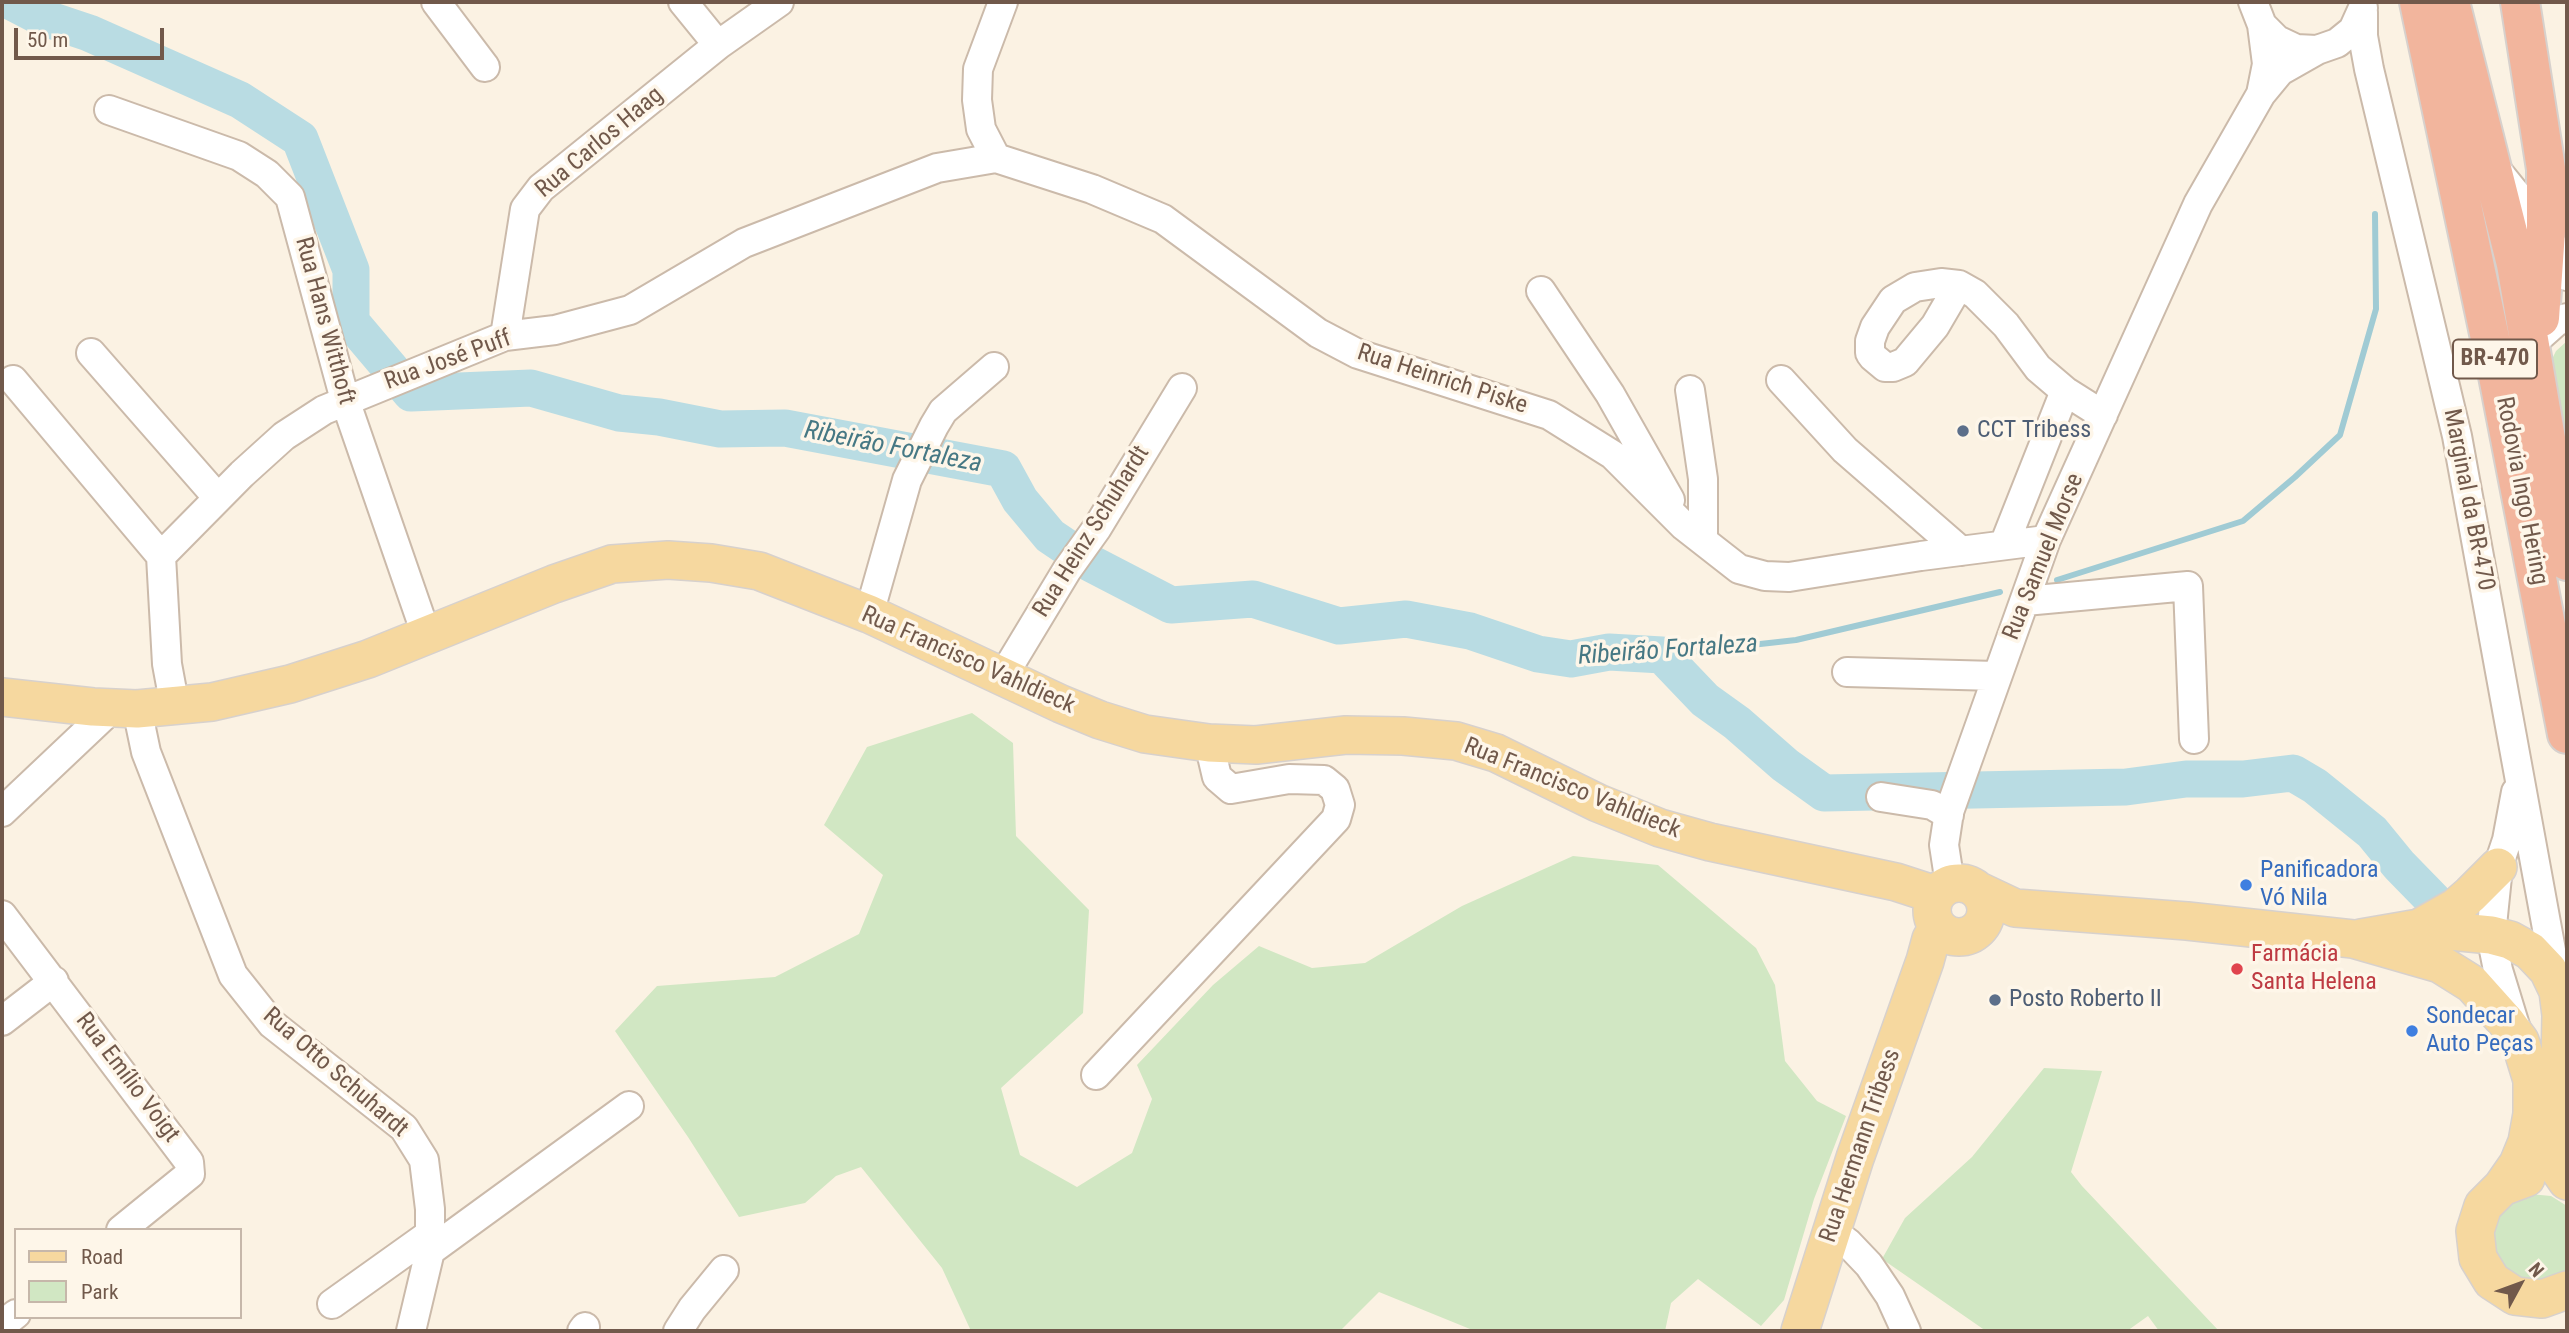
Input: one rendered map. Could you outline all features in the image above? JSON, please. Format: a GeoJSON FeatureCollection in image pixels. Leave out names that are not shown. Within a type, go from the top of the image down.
{"type":"FeatureCollection","features":[{"type":"Feature","properties":{"kind":"highway","name":"Rodovia Ingo Hering"},"geometry":{"type":"LineString","coordinates":[[2419,2],[2498,376],[2567,734]]}},
{"type":"Feature","properties":{"kind":"highway","name":"Rodovia Ingo Hering"},"geometry":{"type":"LineString","coordinates":[[2450,2],[2516,264],[2546,340],[2567,561]]}},
{"type":"Feature","properties":{"kind":"highway"},"geometry":{"type":"LineString","coordinates":[[2520,2],[2546,169],[2546,340]]}},
{"type":"Feature","properties":{"kind":"main road","name":"Rua Francisco Vahldieck"},"geometry":{"type":"LineString","coordinates":[[2,697],[125,708],[212,702],[290,684],[368,659],[554,583],[612,564],[668,560],[711,563],[759,571],[869,614],[1100,720],[1145,734],[1209,743],[1256,745],[1346,735],[1456,741],[1496,753],[1598,803],[1660,828],[1710,842],[1896,882],[1966,909],[2187,921],[2353,939],[2440,964],[2472,984],[2507,1022],[2520,1041],[2532,1080],[2532,1114],[2527,1142],[2518,1164],[2502,1187],[2487,1201],[2477,1218],[2475,1231],[2478,1258],[2492,1281],[2503,1290],[2515,1296],[2559,1302]]}},
{"type":"Feature","properties":{"kind":"main road"},"geometry":{"type":"LineString","coordinates":[[2419,928],[2464,901],[2498,867]]}},
{"type":"Feature","properties":{"kind":"main road","name":"Rua Hermann Tribess"},"geometry":{"type":"LineString","coordinates":[[1800,1331],[1925,961],[1966,909]]}},
{"type":"Feature","properties":{"kind":"main road","name":"Rua Francisco Vahldieck"},"geometry":{"type":"LineString","coordinates":[[2353,939],[2419,928],[2491,934],[2530,951],[2548,970],[2558,991],[2561,1015],[2560,1063],[2548,1139],[2552,1158],[2567,1181]]}},
{"type":"Feature","properties":{"kind":"main road"},"geometry":{"type":"LineString","coordinates":[[2502,1187],[2528,1178],[2541,1178],[2567,1187]]}},
{"type":"Feature","properties":{"kind":"street"},"geometry":{"type":"LineString","coordinates":[[436,2],[485,67]]}},
{"type":"Feature","properties":{"kind":"street"},"geometry":{"type":"LineString","coordinates":[[683,2],[718,45]]}},
{"type":"Feature","properties":{"kind":"street","name":"Rua Carlos Haag"},"geometry":{"type":"LineString","coordinates":[[505,336],[525,209],[541,188],[718,45],[779,2]]}},
{"type":"Feature","properties":{"kind":"street"},"geometry":{"type":"LineString","coordinates":[[996,158],[981,129],[976,100],[978,69],[1003,2]]}},
{"type":"Feature","properties":{"kind":"street","name":"Rua Samuel Morse"},"geometry":{"type":"LineString","coordinates":[[1966,909],[1944,845],[1949,813],[2046,540],[2198,204],[2261,93],[2280,71],[2322,48],[2337,43],[2353,30],[2364,7]]}},
{"type":"Feature","properties":{"kind":"street","name":"Marginal da BR-470"},"geometry":{"type":"LineString","coordinates":[[2364,7],[2363,36],[2458,436],[2558,991]]}},
{"type":"Feature","properties":{"kind":"street"},"geometry":{"type":"LineString","coordinates":[[2258,14],[2277,40],[2296,49],[2322,48]]}},
{"type":"Feature","properties":{"kind":"street","name":"Rua Samuel Morse"},"geometry":{"type":"LineString","coordinates":[[2258,14],[2267,64],[2261,93]]}},
{"type":"Feature","properties":{"kind":"street","name":"Marginal da BR-470"},"geometry":{"type":"LineString","coordinates":[[2322,48],[2350,67],[2365,87],[2381,118]]}},
{"type":"Feature","properties":{"kind":"street","name":"Rua Hans Witthoft"},"geometry":{"type":"LineString","coordinates":[[109,110],[239,156],[267,174],[290,197],[356,395],[427,636]]}},
{"type":"Feature","properties":{"kind":"street","name":"Rua José Puff"},"geometry":{"type":"LineString","coordinates":[[161,556],[285,436],[324,410],[404,375],[505,336],[555,330],[630,310],[744,243],[937,168],[996,158]]}},
{"type":"Feature","properties":{"kind":"street","name":"Rua Heinrich Piske"},"geometry":{"type":"LineString","coordinates":[[996,158],[1092,189],[1163,219],[1318,333],[1358,354],[1549,415],[1613,455],[1693,533],[1740,569],[1765,576],[1790,577],[2046,540]]}},
{"type":"Feature","properties":{"kind":"street"},"geometry":{"type":"LineString","coordinates":[[2489,160],[2546,231],[2567,276]]}},
{"type":"Feature","properties":{"kind":"street"},"geometry":{"type":"LineString","coordinates":[[1959,285],[1983,302],[2006,325],[2038,368],[2065,391],[2103,415]]}},
{"type":"Feature","properties":{"kind":"street"},"geometry":{"type":"LineString","coordinates":[[1541,291],[1610,394],[1693,533]]}},
{"type":"Feature","properties":{"kind":"street"},"geometry":{"type":"LineString","coordinates":[[91,353],[218,498]]}},
{"type":"Feature","properties":{"kind":"street"},"geometry":{"type":"LineString","coordinates":[[869,614],[907,480],[934,426],[943,411],[994,367]]}},
{"type":"Feature","properties":{"kind":"street"},"geometry":{"type":"LineString","coordinates":[[13,380],[161,556],[167,664],[174,706]]}},
{"type":"Feature","properties":{"kind":"street"},"geometry":{"type":"LineString","coordinates":[[1781,380],[1845,450],[1961,551]]}},
{"type":"Feature","properties":{"kind":"street","name":"Rua Heinz Schuhardt"},"geometry":{"type":"LineString","coordinates":[[1003,676],[1182,388]]}},
{"type":"Feature","properties":{"kind":"street"},"geometry":{"type":"LineString","coordinates":[[1690,390],[1703,479],[1693,533]]}},
{"type":"Feature","properties":{"kind":"street"},"geometry":{"type":"LineString","coordinates":[[2004,545],[2065,391]]}},
{"type":"Feature","properties":{"kind":"street"},"geometry":{"type":"LineString","coordinates":[[2025,601],[2188,586],[2194,739]]}},
{"type":"Feature","properties":{"kind":"street"},"geometry":{"type":"LineString","coordinates":[[1847,672],[1996,676]]}},
{"type":"Feature","properties":{"kind":"street"},"geometry":{"type":"LineString","coordinates":[[2,812],[125,708]]}},
{"type":"Feature","properties":{"kind":"street","name":"Rua Otto Schuhardt"},"geometry":{"type":"LineString","coordinates":[[125,708],[146,752],[233,975],[272,1024],[404,1128],[424,1160],[430,1242],[411,1331]]}},
{"type":"Feature","properties":{"kind":"street"},"geometry":{"type":"LineString","coordinates":[[1096,1075],[1336,819],[1340,805],[1335,789],[1324,780],[1289,779],[1231,789],[1217,777],[1209,743]]}},
{"type":"Feature","properties":{"kind":"street","name":"Marginal da BR-470"},"geometry":{"type":"LineString","coordinates":[[2518,762],[2515,799],[2507,840],[2498,867],[2491,934],[2498,970],[2520,1041]]}},
{"type":"Feature","properties":{"kind":"street"},"geometry":{"type":"LineString","coordinates":[[1881,797],[1932,804],[1949,813]]}},
{"type":"Feature","properties":{"kind":"street","name":"Rua Emílio Voigt"},"geometry":{"type":"LineString","coordinates":[[2,915],[189,1161],[190,1174],[123,1228]]}},
{"type":"Feature","properties":{"kind":"street"},"geometry":{"type":"LineString","coordinates":[[2,1021],[54,981]]}},
{"type":"Feature","properties":{"kind":"street"},"geometry":{"type":"LineString","coordinates":[[332,1304],[430,1242],[629,1105]]}},
{"type":"Feature","properties":{"kind":"street"},"geometry":{"type":"LineString","coordinates":[[1832,1231],[1869,1265],[1890,1296],[1906,1331]]}},
{"type":"Feature","properties":{"kind":"street"},"geometry":{"type":"LineString","coordinates":[[678,1331],[700,1298],[724,1270]]}},
{"type":"Feature","properties":{"kind":"green space"},"geometry":{"type":"Polygon","coordinates":[[[2567,341],[2567,452],[2551,361],[2556,351],[2567,341]]]}},
{"type":"Feature","properties":{"kind":"green space"},"geometry":{"type":"Polygon","coordinates":[[[972,713],[1013,743],[1016,836],[1089,910],[1083,1013],[1001,1088],[1020,1155],[1077,1187],[1132,1153],[1152,1099],[1137,1065],[1213,985],[1259,946],[1312,968],[1365,963],[1462,906],[1573,856],[1658,865],[1756,948],[1775,985],[1785,1061],[1817,1101],[1846,1116],[1814,1199],[1784,1300],[1761,1326],[1698,1279],[1671,1303],[1665,1331],[1475,1331],[1379,1292],[1340,1331],[971,1331],[942,1268],[861,1167],[836,1176],[805,1203],[739,1217],[615,1031],[657,986],[775,977],[859,934],[883,875],[824,825],[867,747],[972,713]]]}},
{"type":"Feature","properties":{"kind":"green space"},"geometry":{"type":"Polygon","coordinates":[[[2044,1068],[2102,1071],[2071,1172],[2219,1331],[2159,1331],[2148,1316],[2127,1331],[1986,1331],[1882,1259],[1905,1218],[1972,1157],[2044,1068]]]}},
{"type":"Feature","properties":{"kind":"green space"},"geometry":{"type":"Polygon","coordinates":[[[2530,1194],[2551,1196],[2567,1206],[2567,1273],[2551,1283],[2512,1278],[2491,1244],[2497,1215],[2511,1201],[2530,1194]]]}},
{"type":"Feature","properties":{"kind":"waterway","name":"Ribeirão Fortaleza"},"geometry":{"type":"LineString","coordinates":[[12,2],[41,17],[89,33],[240,100],[300,139],[351,270],[351,322],[411,393],[531,388],[619,413],[659,417],[720,429],[785,428],[1003,469],[1020,500],[1050,536],[1090,563],[1171,605],[1253,599],[1339,626],[1406,619],[1470,631],[1538,654],[1571,659],[1609,652],[1662,655],[1705,700],[1824,793],[2126,787],[2186,779],[2243,779],[2293,773],[2315,786],[2372,832],[2437,904]]}},
{"type":"Feature","properties":{"kind":"waterway","name":"Ribeirão Fortaleza"},"geometry":{"type":"LineString","coordinates":[[2057,580],[2243,521],[2340,435],[2376,309],[2375,214]]}},
{"type":"Feature","properties":{"kind":"waterway","name":"Ribeirão Fortaleza"},"geometry":{"type":"LineString","coordinates":[[1662,655],[1796,640],[2000,592]]}},
{"type":"Feature","properties":{"kind":"place","name":"CCT Tribess"},"geometry":{"type":"Point","coordinates":[1963,431]}},
{"type":"Feature","properties":{"kind":"place","name":"Panificadora Vó Nila"},"geometry":{"type":"Point","coordinates":[2246,885]}},
{"type":"Feature","properties":{"kind":"place","name":"Farmácia Santa Helena"},"geometry":{"type":"Point","coordinates":[2237,969]}},
{"type":"Feature","properties":{"kind":"place","name":"Posto Roberto II"},"geometry":{"type":"Point","coordinates":[1995,1000]}},
{"type":"Feature","properties":{"kind":"place","name":"Sondecar Auto Peças"},"geometry":{"type":"Point","coordinates":[2412,1031]}}]}
